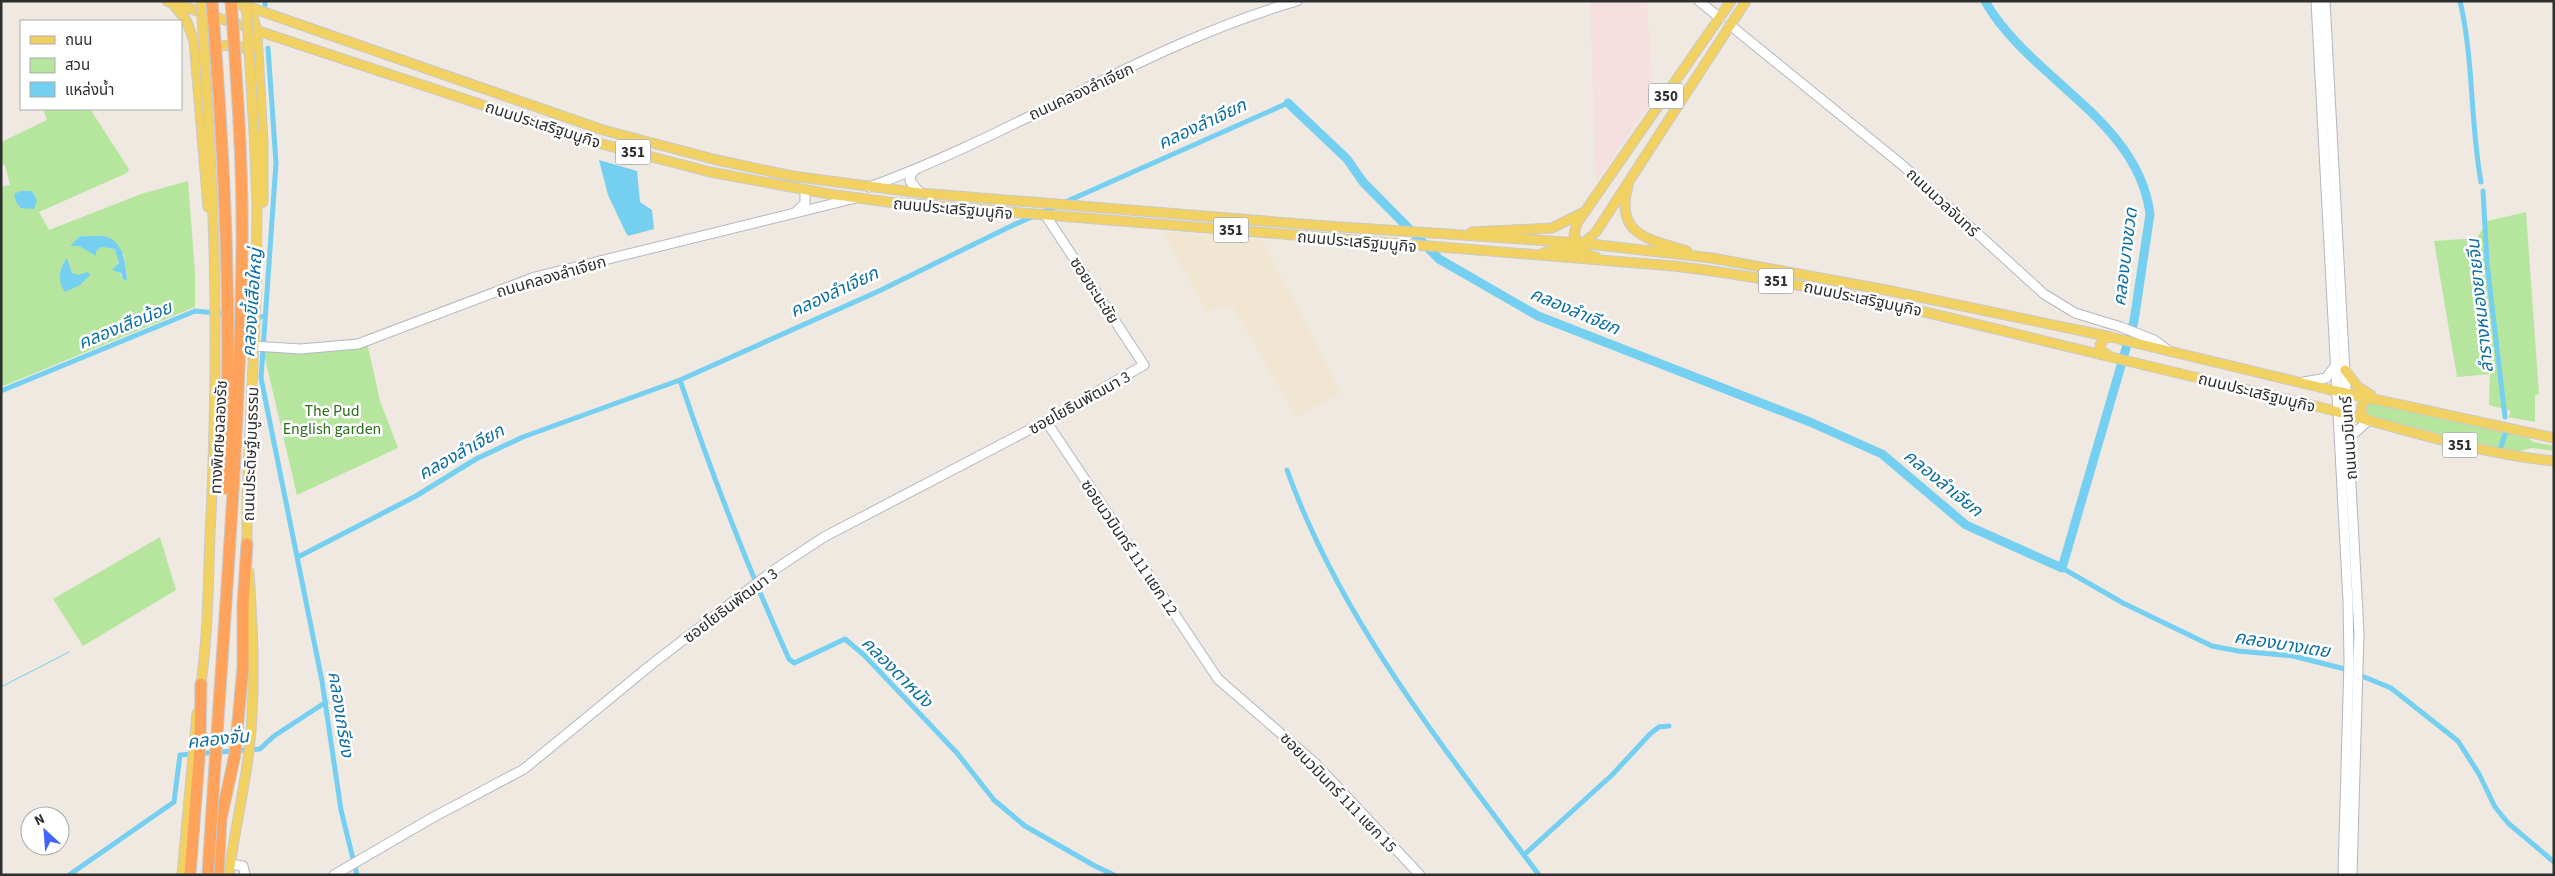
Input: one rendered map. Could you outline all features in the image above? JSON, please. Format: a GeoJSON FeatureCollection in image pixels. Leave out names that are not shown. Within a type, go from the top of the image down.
{"type":"FeatureCollection","features":[{"type":"Feature","properties":{"kind":"highway","name":"ทางพิเศษฉลองรัช"},"geometry":{"type":"LineString","coordinates":[[202,875],[228,381],[221,139],[212,1]]}},
{"type":"Feature","properties":{"kind":"highway","name":"ทางพิเศษฉลองรัช"},"geometry":{"type":"LineString","coordinates":[[218,874],[241,282],[238,2]]}},
{"type":"Feature","properties":{"kind":"highway"},"geometry":{"type":"LineString","coordinates":[[218,874],[221,819],[235,751],[244,667],[243,605],[247,544]]}},
{"type":"Feature","properties":{"kind":"highway"},"geometry":{"type":"LineString","coordinates":[[190,875],[195,752],[201,684]]}},
{"type":"Feature","properties":{"kind":"main road"},"geometry":{"type":"LineString","coordinates":[[200,1],[209,14]]}},
{"type":"Feature","properties":{"kind":"main road"},"geometry":{"type":"LineString","coordinates":[[200,1],[208,129],[212,242],[215,434],[201,684]]}},
{"type":"Feature","properties":{"kind":"main road","name":"350"},"geometry":{"type":"LineString","coordinates":[[1581,243],[1576,238],[1574,230],[1731,1]]}},
{"type":"Feature","properties":{"kind":"main road","name":"350"},"geometry":{"type":"LineString","coordinates":[[1555,257],[1571,253],[1596,232],[1746,1]]}},
{"type":"Feature","properties":{"kind":"main road"},"geometry":{"type":"LineString","coordinates":[[169,2],[185,17],[191,30],[196,68],[205,188],[212,242]]}},
{"type":"Feature","properties":{"kind":"main road","name":"ถนนประเสริฐมนูกิจ"},"geometry":{"type":"LineString","coordinates":[[169,2],[598,143],[710,172],[856,198],[1045,216],[1674,266],[1738,274],[1914,308],[2342,413],[2512,457],[2554,461]]}},
{"type":"Feature","properties":{"kind":"main road"},"geometry":{"type":"LineString","coordinates":[[238,2],[253,17],[258,32],[263,144],[263,205],[256,254]]}},
{"type":"Feature","properties":{"kind":"main road","name":"ถนนประเสริฐมนูกิจ"},"geometry":{"type":"LineString","coordinates":[[238,2],[256,6],[603,130],[734,164],[868,188],[920,193],[1395,231],[1581,243],[1712,258],[1915,296],[2121,340],[2143,340],[2171,352],[2341,392],[2376,398],[2554,438]]}},
{"type":"Feature","properties":{"kind":"main road","name":"ถนนประดิษฐ์มนูธรรม"},"geometry":{"type":"LineString","coordinates":[[218,874],[230,864],[249,749],[254,648],[247,544],[260,347],[255,316],[254,132],[238,2]]}},
{"type":"Feature","properties":{"kind":"main road"},"geometry":{"type":"LineString","coordinates":[[196,68],[200,58],[208,50],[222,46],[248,49],[253,52],[258,62]]}},
{"type":"Feature","properties":{"kind":"main road"},"geometry":{"type":"LineString","coordinates":[[1612,174],[1612,182],[1620,185],[1632,176]]}},
{"type":"Feature","properties":{"kind":"main road"},"geometry":{"type":"LineString","coordinates":[[1632,176],[1624,206],[1630,226],[1638,234],[1649,239],[1712,258]]}},
{"type":"Feature","properties":{"kind":"main road"},"geometry":{"type":"LineString","coordinates":[[1454,235],[1487,230],[1552,228],[1576,217],[1590,206]]}},
{"type":"Feature","properties":{"kind":"main road"},"geometry":{"type":"LineString","coordinates":[[1528,254],[1558,250],[1581,243],[1581,249],[1586,256],[1616,259],[1636,264]]}},
{"type":"Feature","properties":{"kind":"main road"},"geometry":{"type":"LineString","coordinates":[[1616,259],[1618,247]]}},
{"type":"Feature","properties":{"kind":"main road"},"geometry":{"type":"LineString","coordinates":[[1914,308],[1915,296]]}},
{"type":"Feature","properties":{"kind":"main road"},"geometry":{"type":"LineString","coordinates":[[2111,337],[2103,340],[2100,345],[2101,351],[2111,356]]}},
{"type":"Feature","properties":{"kind":"main road"},"geometry":{"type":"LineString","coordinates":[[2344,370],[2358,387],[2376,398]]}},
{"type":"Feature","properties":{"kind":"main road"},"geometry":{"type":"LineString","coordinates":[[2368,421],[2361,413],[2361,407],[2369,398],[2376,398]]}},
{"type":"Feature","properties":{"kind":"main road"},"geometry":{"type":"LineString","coordinates":[[182,875],[195,752]]}},
{"type":"Feature","properties":{"kind":"street","name":"ถนนคลองลำเจียก"},"geometry":{"type":"LineString","coordinates":[[868,188],[916,168],[1164,53],[1270,9],[1297,1]]}},
{"type":"Feature","properties":{"kind":"street"},"geometry":{"type":"LineString","coordinates":[[1699,1],[1720,18]]}},
{"type":"Feature","properties":{"kind":"street","name":"ถนนนวมินทร์"},"geometry":{"type":"LineString","coordinates":[[2316,1],[2336,365],[2341,392],[2348,601],[2349,675],[2343,875]]}},
{"type":"Feature","properties":{"kind":"street","name":"ถนนนวมินทร์"},"geometry":{"type":"LineString","coordinates":[[2325,1],[2344,370],[2341,392]]}},
{"type":"Feature","properties":{"kind":"street","name":"ถนนนวลจันทร์"},"geometry":{"type":"LineString","coordinates":[[1730,25],[1901,164],[2044,294],[2078,314],[2121,327],[2143,340]]}},
{"type":"Feature","properties":{"kind":"street"},"geometry":{"type":"LineString","coordinates":[[916,168],[910,182],[920,193]]}},
{"type":"Feature","properties":{"kind":"street"},"geometry":{"type":"LineString","coordinates":[[794,213],[805,203],[805,190]]}},
{"type":"Feature","properties":{"kind":"street","name":"ถนนคลองลำเจียก"},"geometry":{"type":"LineString","coordinates":[[260,347],[300,349],[358,344],[535,277],[856,198]]}},
{"type":"Feature","properties":{"kind":"street","name":"ซอยชะนะชัย"},"geometry":{"type":"LineString","coordinates":[[1045,216],[1144,365]]}},
{"type":"Feature","properties":{"kind":"street"},"geometry":{"type":"LineString","coordinates":[[2078,314],[2083,322],[2080,332]]}},
{"type":"Feature","properties":{"kind":"street","name":"ซอยโยธินพัฒนา 3"},"geometry":{"type":"LineString","coordinates":[[334,875],[524,770],[652,664],[755,585],[840,527],[1046,421],[1144,365]]}},
{"type":"Feature","properties":{"kind":"street"},"geometry":{"type":"LineString","coordinates":[[2302,382],[2325,378],[2332,374],[2336,365]]}},
{"type":"Feature","properties":{"kind":"street","name":"ถนนนวมินทร์"},"geometry":{"type":"LineString","coordinates":[[2342,413],[2349,438],[2359,664],[2352,875]]}},
{"type":"Feature","properties":{"kind":"street","name":"ซอยนวมินทร์ 111 แยก 12"},"geometry":{"type":"LineString","coordinates":[[1046,421],[1213,672]]}},
{"type":"Feature","properties":{"kind":"street"},"geometry":{"type":"LineString","coordinates":[[2349,438],[2368,421]]}},
{"type":"Feature","properties":{"kind":"street","name":"ซอยนวมินทร์ 111 แยก 15"},"geometry":{"type":"LineString","coordinates":[[1213,672],[1226,687],[1316,764],[1420,875]]}},
{"type":"Feature","properties":{"kind":"street"},"geometry":{"type":"LineString","coordinates":[[230,864],[243,866],[245,875]]}},
{"type":"Feature","properties":{"kind":"shaded area"},"geometry":{"type":"Polygon","coordinates":[[[1590,1],[1647,1],[1653,99],[1596,181],[1590,1]]]}},
{"type":"Feature","properties":{"kind":"shaded area"},"geometry":{"type":"Polygon","coordinates":[[[1163,232],[1262,239],[1341,393],[1296,417],[1232,305],[1206,311],[1163,232]]]}},
{"type":"Feature","properties":{"kind":"green space"},"geometry":{"type":"Polygon","coordinates":[[[43,110],[91,110],[129,169],[127,173],[39,212],[49,230],[141,194],[188,181],[195,272],[195,307],[1,387],[1,187],[10,185],[5,165],[1,164],[1,142],[47,120],[43,110]],[[80,236],[71,245],[79,246],[96,255],[95,251],[101,247],[115,249],[118,254],[118,271],[123,279],[127,275],[124,255],[100,236],[80,236]]]}},
{"type":"Feature","properties":{"kind":"green space"},"geometry":{"type":"Polygon","coordinates":[[[2526,212],[2539,394],[2535,395],[2535,422],[2508,417],[2511,411],[2489,405],[2490,374],[2457,377],[2434,241],[2477,238],[2488,221],[2526,212]]]}},
{"type":"Feature","properties":{"kind":"green space","name":"The Pud English garden"},"geometry":{"type":"Polygon","coordinates":[[[367,342],[380,401],[398,448],[297,495],[263,350],[367,342]]]}},
{"type":"Feature","properties":{"kind":"green space"},"geometry":{"type":"Polygon","coordinates":[[[2366,402],[2521,432],[2533,442],[2554,446],[2554,451],[2532,448],[2516,452],[2367,416],[2364,404],[2366,402]]]}},
{"type":"Feature","properties":{"kind":"green space"},"geometry":{"type":"Polygon","coordinates":[[[160,537],[176,590],[83,646],[53,599],[160,537]]]}},
{"type":"Feature","properties":{"kind":"water"},"geometry":{"type":"Polygon","coordinates":[[[599,160],[637,171],[640,202],[652,210],[654,229],[628,236],[608,195],[599,160]]]}},
{"type":"Feature","properties":{"kind":"water"},"geometry":{"type":"Polygon","coordinates":[[[21,191],[32,191],[37,200],[34,209],[21,208],[16,202],[14,194],[21,191]]]}},
{"type":"Feature","properties":{"kind":"water"},"geometry":{"type":"Polygon","coordinates":[[[80,236],[108,237],[114,241],[122,252],[127,281],[123,279],[121,273],[112,270],[119,263],[115,249],[101,247],[96,251],[96,256],[79,246],[70,246],[80,236]]]}},
{"type":"Feature","properties":{"kind":"water"},"geometry":{"type":"Polygon","coordinates":[[[67,258],[72,273],[78,275],[88,272],[90,275],[80,285],[65,292],[62,288],[60,275],[62,266],[67,258]]]}},
{"type":"Feature","properties":{"kind":"waterway","name":"คลองลำเจียก"},"geometry":{"type":"LineString","coordinates":[[1288,103],[1347,159],[1363,182],[1439,259],[1538,316],[1810,422],[1882,454],[1966,525],[2062,568],[2134,321],[2150,214],[2141,181],[2125,152],[2104,125],[2004,29],[1985,1]]}},
{"type":"Feature","properties":{"kind":"waterway","name":"ลำรางหนองยายจีน"},"geometry":{"type":"LineString","coordinates":[[2460,1],[2468,46],[2475,137],[2481,182]]}},
{"type":"Feature","properties":{"kind":"waterway","name":"คลองขี้เสือใหญ่"},"geometry":{"type":"LineString","coordinates":[[268,48],[276,163],[261,378],[322,681],[341,810],[357,875]]}},
{"type":"Feature","properties":{"kind":"waterway","name":"คลองลำเจียก"},"geometry":{"type":"LineString","coordinates":[[298,557],[416,496],[476,459],[523,437],[680,380],[879,291],[1007,228],[1288,103]]}},
{"type":"Feature","properties":{"kind":"waterway","name":"ลำรางหนองยายจีน"},"geometry":{"type":"LineString","coordinates":[[2483,191],[2487,263],[2505,417]]}},
{"type":"Feature","properties":{"kind":"waterway","name":"คลองเสือน้อย"},"geometry":{"type":"LineString","coordinates":[[1,391],[195,311],[228,314]]}},
{"type":"Feature","properties":{"kind":"waterway","name":"คลองเสือน้อย"},"geometry":{"type":"LineString","coordinates":[[241,315],[265,317]]}},
{"type":"Feature","properties":{"kind":"waterway","name":"คลองตาหนัง"},"geometry":{"type":"LineString","coordinates":[[680,380],[731,521],[789,659],[794,663],[845,639],[864,655],[957,753],[994,800],[1025,826],[1114,875]]}},
{"type":"Feature","properties":{"kind":"waterway","name":"ลำรางหนองยายจีน"},"geometry":{"type":"LineString","coordinates":[[2501,447],[2506,431]]}},
{"type":"Feature","properties":{"kind":"waterway"},"geometry":{"type":"LineString","coordinates":[[1287,470],[1309,526],[1365,631],[1432,731],[1539,875]]}},
{"type":"Feature","properties":{"kind":"waterway","name":"คลองบางเตย"},"geometry":{"type":"LineString","coordinates":[[2062,568],[2123,603],[2212,646],[2238,651],[2293,656],[2349,670]]}},
{"type":"Feature","properties":{"kind":"waterway"},"geometry":{"type":"LineString","coordinates":[[1,687],[69,652]]}},
{"type":"Feature","properties":{"kind":"waterway","name":"คลองบางเตย"},"geometry":{"type":"LineString","coordinates":[[2357,674],[2391,688],[2458,741],[2479,774],[2495,807],[2508,823],[2554,862]]}},
{"type":"Feature","properties":{"kind":"waterway","name":"คลองจั่น"},"geometry":{"type":"LineString","coordinates":[[69,875],[174,802],[180,755],[260,749],[274,736],[326,702]]}},
{"type":"Feature","properties":{"kind":"waterway"},"geometry":{"type":"LineString","coordinates":[[1524,855],[1612,775],[1650,734],[1659,727],[1669,726]]}},
{"type":"Feature","properties":{"kind":"water label","name":"คลองบางขวด"},"geometry":{"type":"Point","coordinates":[2125,257]}},
{"type":"Feature","properties":{"kind":"water label","name":"คลองเกรียง"},"geometry":{"type":"Point","coordinates":[341,714]}}]}
